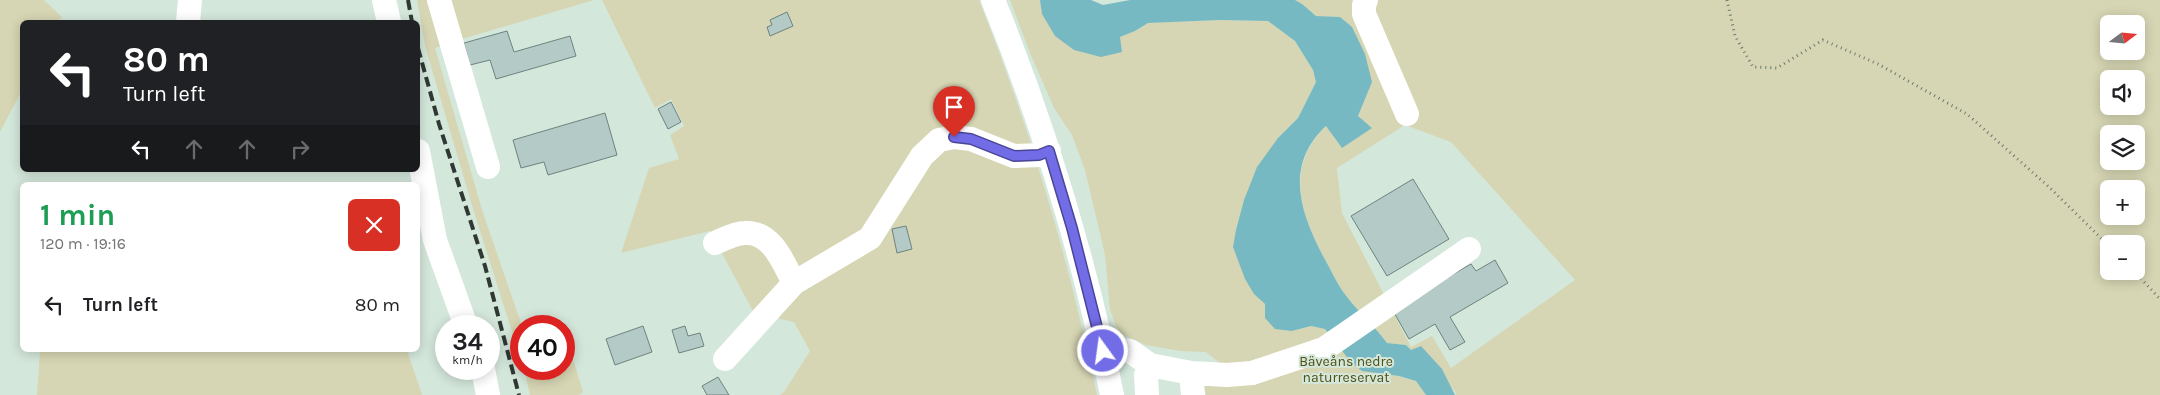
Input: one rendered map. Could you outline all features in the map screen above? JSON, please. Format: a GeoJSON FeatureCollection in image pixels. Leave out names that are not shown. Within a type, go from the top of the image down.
{"type":"FeatureCollection","features":[{"type":"Feature","properties":{"kind":"street"},"geometry":{"type":"LineString","coordinates":[[188,20],[190,0]]}},
{"type":"Feature","properties":{"kind":"street"},"geometry":{"type":"LineString","coordinates":[[384,0],[389,20]]}},
{"type":"Feature","properties":{"kind":"street"},"geometry":{"type":"LineString","coordinates":[[439,0],[488,167]]}},
{"type":"Feature","properties":{"kind":"street"},"geometry":{"type":"LineString","coordinates":[[994,0],[1049,151],[1072,228],[1112,395]]}},
{"type":"Feature","properties":{"kind":"street"},"geometry":{"type":"LineString","coordinates":[[1366,0],[1364,14],[1408,114]]}},
{"type":"Feature","properties":{"kind":"street"},"geometry":{"type":"LineString","coordinates":[[725,359],[794,283],[870,238],[922,156],[939,140],[954,137],[971,139],[1014,156],[1039,155],[1049,151]]}},
{"type":"Feature","properties":{"kind":"street"},"geometry":{"type":"LineString","coordinates":[[420,161],[435,240],[462,315]]}},
{"type":"Feature","properties":{"kind":"street"},"geometry":{"type":"LineString","coordinates":[[715,243],[746,232],[758,236],[771,243],[794,283]]}},
{"type":"Feature","properties":{"kind":"street"},"geometry":{"type":"LineString","coordinates":[[1103,351],[1113,348],[1130,351],[1150,365],[1192,384],[1227,375],[1252,373],[1324,349],[1469,249]]}},
{"type":"Feature","properties":{"kind":"street"},"geometry":{"type":"LineString","coordinates":[[1147,395],[1146,375],[1150,365]]}},
{"type":"Feature","properties":{"kind":"street"},"geometry":{"type":"LineString","coordinates":[[485,380],[488,395]]}},
{"type":"Feature","properties":{"kind":"path"},"geometry":{"type":"LineString","coordinates":[[1727,0],[1734,36],[1754,68],[1777,68],[1823,40],[1878,64],[1967,114],[2049,187],[2100,237]]}},
{"type":"Feature","properties":{"kind":"path"},"geometry":{"type":"LineString","coordinates":[[2142,280],[2160,299]]}},
{"type":"Feature","properties":{"kind":"green space"},"geometry":{"type":"Polygon","coordinates":[[[0,0],[44,0],[62,17],[60,20],[20,20],[20,94],[0,132],[0,0]]]}},
{"type":"Feature","properties":{"kind":"green space"},"geometry":{"type":"Polygon","coordinates":[[[417,0],[430,0],[440,46],[435,48],[483,213],[518,315],[510,315],[510,325],[474,212],[425,46],[417,0]]]}},
{"type":"Feature","properties":{"kind":"green space"},"geometry":{"type":"Polygon","coordinates":[[[451,0],[594,0],[462,39],[451,0]]]}},
{"type":"Feature","properties":{"kind":"green space"},"geometry":{"type":"Polygon","coordinates":[[[602,0],[979,0],[998,48],[1047,195],[1074,294],[1097,395],[780,395],[784,392],[810,351],[794,322],[754,313],[710,231],[621,253],[649,168],[679,159],[670,135],[684,126],[671,99],[655,108],[602,0]]]}},
{"type":"Feature","properties":{"kind":"green space","name":"Bäveåns nedre naturreservat"},"geometry":{"type":"Polygon","coordinates":[[[1010,0],[1040,0],[1042,14],[1120,37],[1148,23],[1220,20],[1268,21],[1295,41],[1313,70],[1316,82],[1298,118],[1278,138],[1233,247],[1250,284],[1265,304],[1265,318],[1292,331],[1311,326],[1325,329],[1338,344],[1393,375],[1416,381],[1426,395],[1206,395],[1204,384],[1226,368],[1206,352],[1180,351],[1146,345],[1119,333],[1110,310],[1105,255],[1085,170],[1072,135],[1054,108],[1010,0]]]}},
{"type":"Feature","properties":{"kind":"green space"},"geometry":{"type":"Polygon","coordinates":[[[1295,0],[2160,0],[2160,395],[1456,395],[1455,391],[1406,345],[1387,343],[1354,306],[1336,280],[1308,223],[1300,190],[1301,173],[1305,157],[1313,141],[1326,126],[1372,128],[1358,116],[1372,82],[1340,17],[1316,16],[1295,0]],[[1405,125],[1337,168],[1342,213],[1411,347],[1432,336],[1451,368],[1575,280],[1451,142],[1405,125]]]}},
{"type":"Feature","properties":{"kind":"green space"},"geometry":{"type":"Polygon","coordinates":[[[40,352],[408,352],[422,395],[37,395],[40,352]]]}},
{"type":"Feature","properties":{"kind":"green space"},"geometry":{"type":"Polygon","coordinates":[[[575,366],[583,392],[579,395],[530,395],[527,380],[575,380],[575,366]]]}},
{"type":"Feature","properties":{"kind":"water"},"geometry":{"type":"Polygon","coordinates":[[[1040,0],[1091,0],[1103,5],[1130,0],[1295,0],[1316,16],[1340,17],[1352,27],[1365,54],[1372,82],[1358,116],[1372,128],[1342,148],[1326,126],[1313,141],[1305,157],[1300,189],[1303,206],[1308,223],[1323,256],[1349,300],[1387,343],[1406,345],[1411,350],[1421,346],[1442,369],[1455,395],[1426,395],[1416,381],[1399,376],[1362,371],[1350,361],[1325,329],[1311,326],[1292,331],[1275,329],[1265,318],[1265,304],[1254,294],[1245,279],[1233,247],[1244,200],[1257,167],[1278,138],[1298,118],[1316,82],[1313,70],[1295,41],[1268,21],[1220,20],[1148,23],[1120,37],[1122,52],[1101,57],[1074,50],[1055,36],[1042,14],[1040,0]]]}},
{"type":"Feature","properties":{"kind":"building"},"geometry":{"type":"Polygon","coordinates":[[[787,12],[793,26],[770,36],[767,27],[772,25],[770,20],[787,12]]]}},
{"type":"Feature","properties":{"kind":"building"},"geometry":{"type":"Polygon","coordinates":[[[507,31],[514,52],[570,36],[576,56],[496,79],[490,60],[470,65],[464,43],[507,31]]]}},
{"type":"Feature","properties":{"kind":"building"},"geometry":{"type":"Polygon","coordinates":[[[671,102],[681,122],[668,129],[658,109],[671,102]]]}},
{"type":"Feature","properties":{"kind":"building"},"geometry":{"type":"Polygon","coordinates":[[[605,113],[617,155],[548,175],[544,162],[521,168],[513,140],[605,113]]]}},
{"type":"Feature","properties":{"kind":"building"},"geometry":{"type":"Polygon","coordinates":[[[1413,179],[1449,239],[1387,276],[1351,216],[1413,179]]]}},
{"type":"Feature","properties":{"kind":"building"},"geometry":{"type":"Polygon","coordinates":[[[906,226],[912,249],[897,253],[892,229],[906,226]]]}},
{"type":"Feature","properties":{"kind":"building"},"geometry":{"type":"Polygon","coordinates":[[[1495,260],[1508,283],[1450,317],[1465,342],[1450,350],[1435,324],[1409,339],[1392,309],[1471,264],[1476,271],[1495,260]]]}},
{"type":"Feature","properties":{"kind":"building"},"geometry":{"type":"Polygon","coordinates":[[[643,326],[652,352],[615,365],[606,339],[643,326]]]}},
{"type":"Feature","properties":{"kind":"building"},"geometry":{"type":"Polygon","coordinates":[[[685,326],[688,336],[700,333],[704,346],[679,353],[672,330],[685,326]]]}},
{"type":"Feature","properties":{"kind":"building"},"geometry":{"type":"Polygon","coordinates":[[[718,377],[729,395],[707,395],[702,386],[718,377]]]}},
{"type":"Feature","properties":{"kind":"railway"},"geometry":{"type":"LineString","coordinates":[[408,0],[412,20]]}},
{"type":"Feature","properties":{"kind":"railway"},"geometry":{"type":"LineString","coordinates":[[420,55],[439,124],[485,266],[519,395]]}},
{"type":"Feature","properties":{"kind":"route"},"geometry":{"type":"LineString","coordinates":[[954,137],[971,139],[994,146],[1014,156],[1039,155],[1049,151],[1072,228],[1103,351]]}}]}
